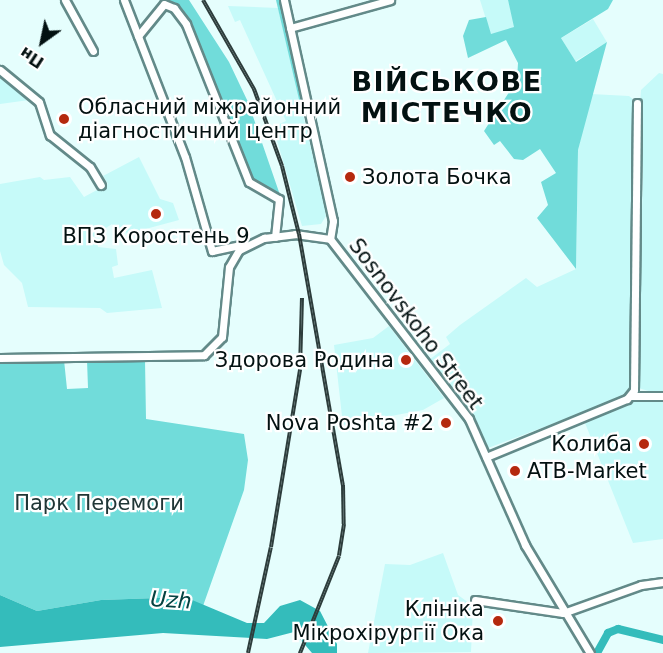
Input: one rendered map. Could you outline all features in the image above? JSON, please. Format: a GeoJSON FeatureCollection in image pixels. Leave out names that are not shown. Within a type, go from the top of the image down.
{"type":"FeatureCollection","features":[{"type":"Feature","properties":{"kind":"street"},"geometry":{"type":"LineString","coordinates":[[65,0],[93,51]]}},
{"type":"Feature","properties":{"kind":"street"},"geometry":{"type":"LineString","coordinates":[[124,0],[185,157],[212,251],[295,234],[330,239]]}},
{"type":"Feature","properties":{"kind":"street","name":"Sosnovskoho Street"},"geometry":{"type":"LineString","coordinates":[[284,0],[333,221],[330,239],[469,418],[525,544],[563,613],[590,653]]}},
{"type":"Feature","properties":{"kind":"street"},"geometry":{"type":"LineString","coordinates":[[290,28],[390,0]]}},
{"type":"Feature","properties":{"kind":"street"},"geometry":{"type":"LineString","coordinates":[[138,36],[165,4],[174,8],[186,24],[249,182],[279,199],[275,237]]}},
{"type":"Feature","properties":{"kind":"street"},"geometry":{"type":"LineString","coordinates":[[0,70],[41,104],[50,135],[90,168],[101,186]]}},
{"type":"Feature","properties":{"kind":"street"},"geometry":{"type":"LineString","coordinates":[[632,396],[635,383],[637,103]]}},
{"type":"Feature","properties":{"kind":"street"},"geometry":{"type":"LineString","coordinates":[[229,267],[236,253],[250,243]]}},
{"type":"Feature","properties":{"kind":"street"},"geometry":{"type":"LineString","coordinates":[[0,358],[204,354],[222,337],[230,253],[224,248]]}},
{"type":"Feature","properties":{"kind":"street"},"geometry":{"type":"LineString","coordinates":[[486,457],[632,396],[663,396]]}},
{"type":"Feature","properties":{"kind":"street"},"geometry":{"type":"LineString","coordinates":[[475,600],[563,613],[641,585],[663,582]]}},
{"type":"Feature","properties":{"kind":"shaded area"},"geometry":{"type":"Polygon","coordinates":[[[480,0],[508,0],[515,27],[491,35],[480,0]]]}},
{"type":"Feature","properties":{"kind":"shaded area"},"geometry":{"type":"Polygon","coordinates":[[[228,6],[278,8],[324,204],[326,216],[321,224],[302,226],[273,127],[286,121],[240,20],[235,22],[228,6]]]}},
{"type":"Feature","properties":{"kind":"shaded area"},"geometry":{"type":"Polygon","coordinates":[[[593,19],[607,42],[575,61],[561,38],[593,19]]]}},
{"type":"Feature","properties":{"kind":"shaded area"},"geometry":{"type":"Polygon","coordinates":[[[659,73],[663,74],[663,395],[638,388],[643,166],[639,148],[640,103],[641,90],[659,73]]]}},
{"type":"Feature","properties":{"kind":"shaded area"},"geometry":{"type":"Polygon","coordinates":[[[0,74],[27,96],[29,100],[0,104],[0,74]]]}},
{"type":"Feature","properties":{"kind":"shaded area"},"geometry":{"type":"Polygon","coordinates":[[[591,94],[629,96],[634,100],[632,387],[619,399],[488,448],[471,413],[429,360],[450,344],[446,337],[460,325],[526,278],[537,287],[576,269],[578,150],[591,94]]]}},
{"type":"Feature","properties":{"kind":"shaded area"},"geometry":{"type":"Polygon","coordinates":[[[139,157],[160,199],[173,203],[179,220],[127,234],[123,226],[115,230],[112,224],[95,235],[98,247],[116,249],[118,265],[112,267],[114,278],[152,270],[162,308],[107,313],[100,308],[28,307],[22,283],[4,265],[0,251],[0,184],[40,177],[44,180],[70,177],[84,197],[108,184],[103,176],[139,157]]]}},
{"type":"Feature","properties":{"kind":"shaded area"},"geometry":{"type":"Polygon","coordinates":[[[389,326],[444,398],[423,410],[343,425],[334,345],[373,338],[389,326]]]}},
{"type":"Feature","properties":{"kind":"shaded area"},"geometry":{"type":"Polygon","coordinates":[[[646,397],[663,400],[663,539],[633,543],[583,418],[646,397]]]}},
{"type":"Feature","properties":{"kind":"shaded area"},"geometry":{"type":"Polygon","coordinates":[[[443,553],[458,595],[473,606],[471,652],[368,653],[385,564],[410,565],[443,553]]]}},
{"type":"Feature","properties":{"kind":"green space"},"geometry":{"type":"Polygon","coordinates":[[[165,0],[189,0],[229,62],[248,102],[280,195],[251,179],[194,34],[165,0]]]}},
{"type":"Feature","properties":{"kind":"green space"},"geometry":{"type":"Polygon","coordinates":[[[276,0],[280,0],[303,104],[301,108],[276,0]]]}},
{"type":"Feature","properties":{"kind":"green space"},"geometry":{"type":"Polygon","coordinates":[[[508,0],[613,0],[608,9],[561,38],[576,62],[607,42],[578,150],[576,269],[537,218],[548,205],[541,182],[556,173],[540,149],[523,160],[514,159],[500,141],[494,145],[484,131],[517,80],[518,63],[506,40],[468,58],[463,36],[469,20],[486,17],[491,34],[514,27],[508,0]]]}},
{"type":"Feature","properties":{"kind":"green space","name":"Парк Перемоги"},"geometry":{"type":"Polygon","coordinates":[[[0,360],[64,360],[67,389],[88,388],[87,360],[145,360],[146,419],[244,434],[248,460],[244,490],[203,606],[185,597],[101,600],[37,611],[0,595],[0,360]]]}},
{"type":"Feature","properties":{"kind":"water"},"geometry":{"type":"Polygon","coordinates":[[[0,595],[37,611],[101,600],[185,597],[247,623],[264,623],[280,606],[300,600],[320,611],[337,644],[337,653],[312,653],[294,632],[267,639],[163,633],[0,647],[0,595]]]}},
{"type":"Feature","properties":{"kind":"waterway","name":"Uzh"},"geometry":{"type":"LineString","coordinates":[[597,653],[608,633],[618,629],[663,640]]}},
{"type":"Feature","properties":{"kind":"railway"},"geometry":{"type":"LineString","coordinates":[[203,0],[254,89],[282,166],[299,234],[343,485],[344,524],[339,556],[300,653]]}},
{"type":"Feature","properties":{"kind":"railway"},"geometry":{"type":"LineString","coordinates":[[248,653],[271,547],[300,369],[302,298]]}},
{"type":"Feature","properties":{"kind":"place","name":"Обласний міжрайонний діагностичний центр"},"geometry":{"type":"Point","coordinates":[64,119]}},
{"type":"Feature","properties":{"kind":"place","name":"Золота Бочка"},"geometry":{"type":"Point","coordinates":[350,177]}},
{"type":"Feature","properties":{"kind":"place","name":"ВПЗ Коростень 9"},"geometry":{"type":"Point","coordinates":[156,214]}},
{"type":"Feature","properties":{"kind":"place","name":"Здорова Родина"},"geometry":{"type":"Point","coordinates":[406,360]}},
{"type":"Feature","properties":{"kind":"place","name":"Nova Poshta #2"},"geometry":{"type":"Point","coordinates":[446,423]}},
{"type":"Feature","properties":{"kind":"place","name":"Колиба"},"geometry":{"type":"Point","coordinates":[644,444]}},
{"type":"Feature","properties":{"kind":"place","name":"ATB-Market"},"geometry":{"type":"Point","coordinates":[515,471]}},
{"type":"Feature","properties":{"kind":"place","name":"Клініка Мікрохірургії Ока"},"geometry":{"type":"Point","coordinates":[498,621]}},
{"type":"Feature","properties":{"kind":"district","name":"ВІЙСЬКОВЕ МІСТЕЧКО"},"geometry":{"type":"Point","coordinates":[447,96]}}]}
